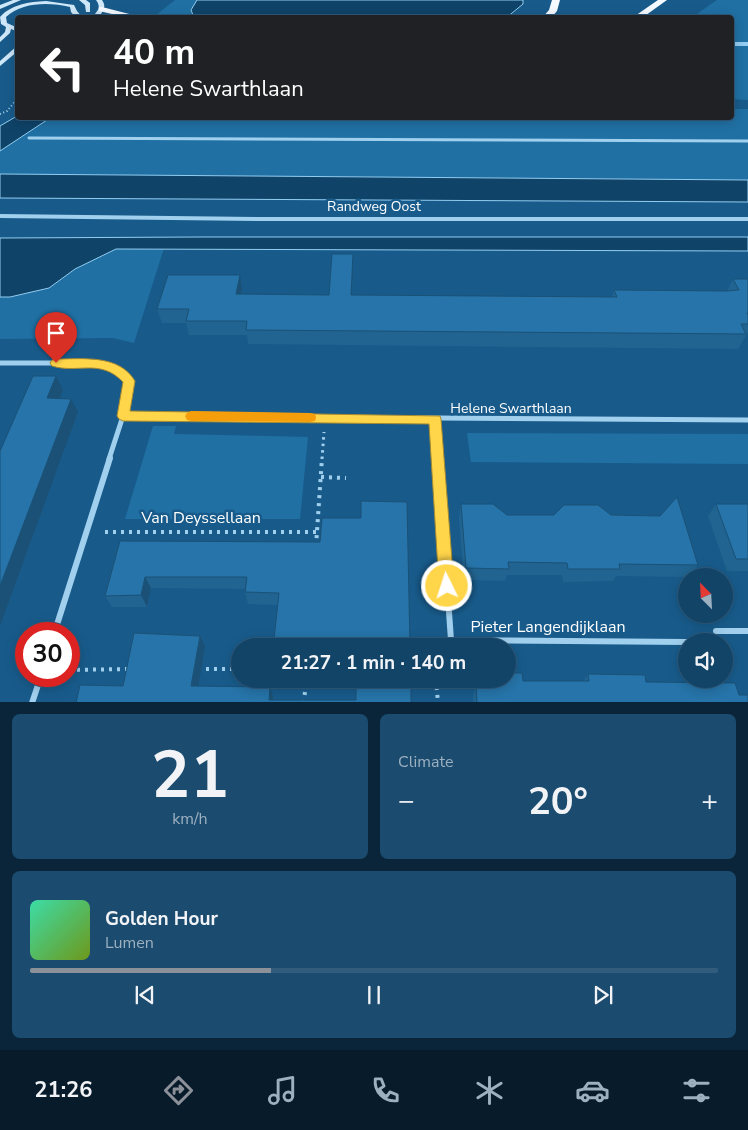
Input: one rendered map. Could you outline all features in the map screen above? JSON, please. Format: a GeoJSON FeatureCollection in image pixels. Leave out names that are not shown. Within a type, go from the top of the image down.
{"type":"FeatureCollection","features":[{"type":"Feature","properties":{"kind":"highway"},"geometry":{"type":"LineString","coordinates":[[549,15],[553,11],[556,0]]}},
{"type":"Feature","properties":{"kind":"highway"},"geometry":{"type":"LineString","coordinates":[[640,15],[663,0]]}},
{"type":"Feature","properties":{"kind":"main road"},"geometry":{"type":"LineString","coordinates":[[6,13],[0,7],[19,0]]}},
{"type":"Feature","properties":{"kind":"main road"},"geometry":{"type":"LineString","coordinates":[[15,29],[2,21],[6,13],[24,4],[50,0],[69,4],[78,15]]}},
{"type":"Feature","properties":{"kind":"main road"},"geometry":{"type":"LineString","coordinates":[[82,0],[88,4],[88,11],[83,15]]}},
{"type":"Feature","properties":{"kind":"main road"},"geometry":{"type":"LineString","coordinates":[[88,11],[100,15],[102,4],[99,0]]}},
{"type":"Feature","properties":{"kind":"main road"},"geometry":{"type":"LineString","coordinates":[[0,40],[8,32],[9,27]]}},
{"type":"Feature","properties":{"kind":"main road"},"geometry":{"type":"LineString","coordinates":[[0,64],[15,50]]}},
{"type":"Feature","properties":{"kind":"main road"},"geometry":{"type":"LineString","coordinates":[[0,64],[15,56]]}},
{"type":"Feature","properties":{"kind":"street","name":"Randweg Oost"},"geometry":{"type":"LineString","coordinates":[[0,216],[268,219],[748,219]]}},
{"type":"Feature","properties":{"kind":"street"},"geometry":{"type":"LineString","coordinates":[[0,363],[93,363],[117,369],[129,381],[123,416],[58,622]]}},
{"type":"Feature","properties":{"kind":"street","name":"Helene Swarthlaan"},"geometry":{"type":"LineString","coordinates":[[123,416],[748,420]]}},
{"type":"Feature","properties":{"kind":"street","name":"Pieter Langendijklaan"},"geometry":{"type":"LineString","coordinates":[[435,419],[451,640],[678,642]]}},
{"type":"Feature","properties":{"kind":"street"},"geometry":{"type":"LineString","coordinates":[[716,631],[748,632]]}},
{"type":"Feature","properties":{"kind":"street"},"geometry":{"type":"LineString","coordinates":[[32,702],[37,687]]}},
{"type":"Feature","properties":{"kind":"lane"},"geometry":{"type":"LineString","coordinates":[[29,138],[748,141]]}},
{"type":"Feature","properties":{"kind":"path"},"geometry":{"type":"LineString","coordinates":[[0,114],[15,101]]}},
{"type":"Feature","properties":{"kind":"path"},"geometry":{"type":"LineString","coordinates":[[315,551],[325,418]]}},
{"type":"Feature","properties":{"kind":"path"},"geometry":{"type":"LineString","coordinates":[[321,477],[346,478]]}},
{"type":"Feature","properties":{"kind":"path","name":"Van Deyssellaan"},"geometry":{"type":"LineString","coordinates":[[86,532],[316,532]]}},
{"type":"Feature","properties":{"kind":"path"},"geometry":{"type":"LineString","coordinates":[[80,670],[135,669]]}},
{"type":"Feature","properties":{"kind":"path"},"geometry":{"type":"LineString","coordinates":[[192,669],[231,669]]}},
{"type":"Feature","properties":{"kind":"path"},"geometry":{"type":"LineString","coordinates":[[304,702],[305,688]]}},
{"type":"Feature","properties":{"kind":"path"},"geometry":{"type":"LineString","coordinates":[[437,688],[438,702]]}},
{"type":"Feature","properties":{"kind":"shaded area"},"geometry":{"type":"Polygon","coordinates":[[[175,0],[197,0],[191,10],[193,15],[156,15],[175,0]]]}},
{"type":"Feature","properties":{"kind":"shaded area"},"geometry":{"type":"Polygon","coordinates":[[[197,0],[523,0],[523,4],[510,15],[193,15],[191,10],[197,0]]]}},
{"type":"Feature","properties":{"kind":"shaded area"},"geometry":{"type":"Polygon","coordinates":[[[717,0],[748,0],[748,100],[734,99],[734,15],[695,15],[717,0]]]}},
{"type":"Feature","properties":{"kind":"shaded area"},"geometry":{"type":"Polygon","coordinates":[[[734,109],[748,109],[748,180],[0,174],[0,151],[47,120],[734,120],[734,109]]]}},
{"type":"Feature","properties":{"kind":"shaded area"},"geometry":{"type":"Polygon","coordinates":[[[15,117],[15,120],[47,120],[0,151],[0,126],[15,117]]]}},
{"type":"Feature","properties":{"kind":"shaded area"},"geometry":{"type":"Polygon","coordinates":[[[0,174],[748,180],[748,202],[0,198],[0,174]]]}},
{"type":"Feature","properties":{"kind":"shaded area"},"geometry":{"type":"Polygon","coordinates":[[[748,237],[748,251],[116,249],[75,269],[49,288],[10,297],[0,297],[0,238],[748,237]]]}},
{"type":"Feature","properties":{"kind":"shaded area"},"geometry":{"type":"Polygon","coordinates":[[[164,248],[134,343],[113,338],[0,339],[0,297],[10,297],[49,288],[75,269],[116,249],[164,248]]]}},
{"type":"Feature","properties":{"kind":"shaded area"},"geometry":{"type":"Polygon","coordinates":[[[153,426],[176,426],[174,434],[308,437],[300,519],[125,519],[153,426]]]}},
{"type":"Feature","properties":{"kind":"shaded area"},"geometry":{"type":"Polygon","coordinates":[[[467,433],[748,434],[748,464],[471,462],[467,433]]]}},
{"type":"Feature","properties":{"kind":"building"},"geometry":{"type":"Polygon","coordinates":[[[332,254],[353,254],[351,295],[617,297],[614,290],[739,290],[733,279],[748,279],[748,324],[741,324],[746,334],[246,330],[247,321],[186,321],[189,309],[157,309],[168,275],[240,275],[236,294],[329,295],[332,254]]]}},
{"type":"Feature","properties":{"kind":"building"},"geometry":{"type":"Polygon","coordinates":[[[33,376],[56,376],[47,398],[71,399],[0,586],[0,451],[33,376]]]}},
{"type":"Feature","properties":{"kind":"building"},"geometry":{"type":"Polygon","coordinates":[[[677,497],[698,565],[619,564],[620,569],[568,569],[567,563],[508,562],[509,569],[466,568],[461,504],[493,504],[507,515],[554,515],[564,505],[598,505],[611,515],[660,516],[677,497]]]}},
{"type":"Feature","properties":{"kind":"building"},"geometry":{"type":"Polygon","coordinates":[[[361,501],[407,502],[410,638],[274,638],[279,593],[245,592],[247,577],[145,577],[141,595],[105,596],[120,541],[320,542],[322,518],[361,518],[361,501]]]}},
{"type":"Feature","properties":{"kind":"building"},"geometry":{"type":"Polygon","coordinates":[[[716,504],[748,504],[748,559],[736,559],[716,504]]]}},
{"type":"Feature","properties":{"kind":"building"},"geometry":{"type":"Polygon","coordinates":[[[134,633],[200,636],[191,686],[270,688],[269,700],[356,700],[356,688],[411,688],[411,702],[76,702],[80,685],[123,686],[134,633]]]}},
{"type":"Feature","properties":{"kind":"building"},"geometry":{"type":"Polygon","coordinates":[[[516,673],[522,673],[523,681],[589,681],[588,674],[645,675],[646,682],[678,682],[678,688],[733,688],[733,683],[735,683],[739,695],[748,695],[748,702],[477,702],[476,688],[516,688],[516,673]]]}},
{"type":"Feature","properties":{"kind":"waterway"},"geometry":{"type":"LineString","coordinates":[[734,44],[748,44]]}},
{"type":"Feature","properties":{"kind":"slow traffic"},"geometry":{"type":"LineString","coordinates":[[191,416],[310,417]]}},
{"type":"Feature","properties":{"kind":"route"},"geometry":{"type":"LineString","coordinates":[[56,363],[93,363],[117,369],[129,381],[123,416],[435,419],[447,586]]}}]}
